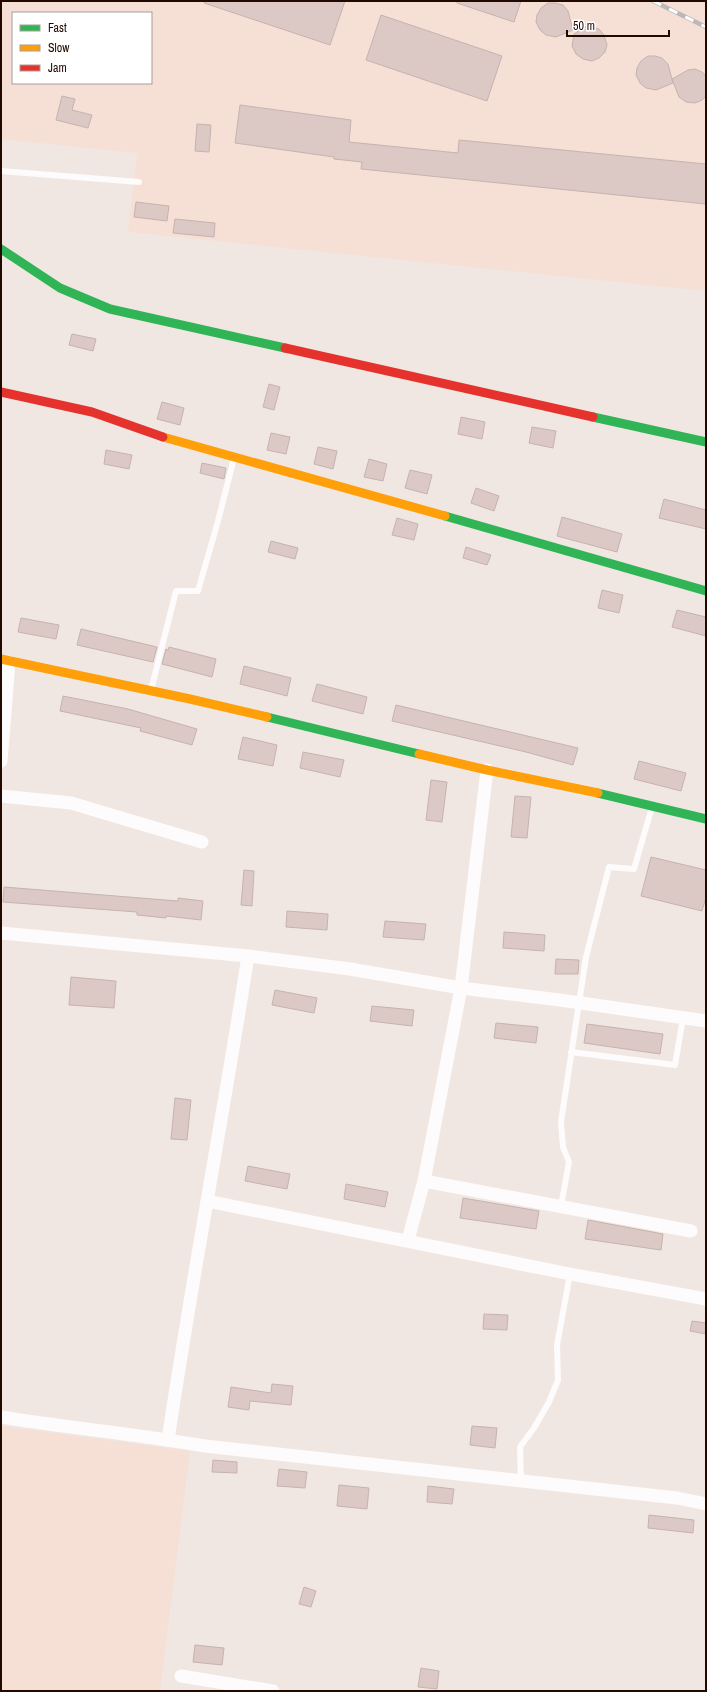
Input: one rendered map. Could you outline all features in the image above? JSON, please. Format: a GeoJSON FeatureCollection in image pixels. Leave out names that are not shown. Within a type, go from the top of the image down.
{"type":"FeatureCollection","features":[{"type":"Feature","properties":{"kind":"street"},"geometry":{"type":"LineString","coordinates":[[1,249],[60,288],[110,309],[706,442]]}},
{"type":"Feature","properties":{"kind":"street"},"geometry":{"type":"LineString","coordinates":[[1,392],[92,412],[173,440],[476,524],[706,591]]}},
{"type":"Feature","properties":{"kind":"street"},"geometry":{"type":"LineString","coordinates":[[1,761],[5,660],[151,691],[487,770],[706,819]]}},
{"type":"Feature","properties":{"kind":"street"},"geometry":{"type":"LineString","coordinates":[[408,1240],[424,1181],[461,988],[487,770]]}},
{"type":"Feature","properties":{"kind":"street"},"geometry":{"type":"LineString","coordinates":[[1,796],[72,803],[202,842]]}},
{"type":"Feature","properties":{"kind":"street"},"geometry":{"type":"LineString","coordinates":[[1,933],[248,956],[350,969],[461,988],[580,1002],[706,1021]]}},
{"type":"Feature","properties":{"kind":"street"},"geometry":{"type":"LineString","coordinates":[[168,1440],[206,1201],[228,1083],[248,956]]}},
{"type":"Feature","properties":{"kind":"street"},"geometry":{"type":"LineString","coordinates":[[424,1181],[691,1231]]}},
{"type":"Feature","properties":{"kind":"street"},"geometry":{"type":"LineString","coordinates":[[206,1201],[408,1240],[570,1274],[706,1299]]}},
{"type":"Feature","properties":{"kind":"street"},"geometry":{"type":"LineString","coordinates":[[1,1417],[47,1425],[205,1446],[677,1498],[706,1504]]}},
{"type":"Feature","properties":{"kind":"street"},"geometry":{"type":"LineString","coordinates":[[181,1676],[273,1691]]}},
{"type":"Feature","properties":{"kind":"lane"},"geometry":{"type":"LineString","coordinates":[[1,171],[139,182]]}},
{"type":"Feature","properties":{"kind":"lane"},"geometry":{"type":"LineString","coordinates":[[151,691],[176,591],[198,591],[234,457]]}},
{"type":"Feature","properties":{"kind":"lane"},"geometry":{"type":"LineString","coordinates":[[561,1206],[569,1162],[563,1147],[561,1122],[586,956],[609,867],[634,869],[653,806]]}},
{"type":"Feature","properties":{"kind":"lane"},"geometry":{"type":"LineString","coordinates":[[571,1052],[675,1064],[683,1018]]}},
{"type":"Feature","properties":{"kind":"lane"},"geometry":{"type":"LineString","coordinates":[[521,1482],[520,1447],[541,1415],[558,1380],[557,1345],[570,1274]]}},
{"type":"Feature","properties":{"kind":"shaded area"},"geometry":{"type":"Polygon","coordinates":[[[1,1],[706,1],[706,291],[128,232],[137,153],[1,139],[1,1]]]}},
{"type":"Feature","properties":{"kind":"shaded area"},"geometry":{"type":"Polygon","coordinates":[[[1,1426],[190,1451],[160,1691],[1,1691],[1,1426]]]}},
{"type":"Feature","properties":{"kind":"building"},"geometry":{"type":"Polygon","coordinates":[[[204,1],[345,1],[330,45],[204,3],[204,1]]]}},
{"type":"Feature","properties":{"kind":"building"},"geometry":{"type":"Polygon","coordinates":[[[457,1],[521,1],[514,22],[457,3],[457,1]]]}},
{"type":"Feature","properties":{"kind":"building"},"geometry":{"type":"Polygon","coordinates":[[[548,3],[563,5],[568,11],[573,30],[556,37],[546,35],[540,30],[536,22],[537,15],[541,8],[548,3]]]}},
{"type":"Feature","properties":{"kind":"building"},"geometry":{"type":"Polygon","coordinates":[[[381,15],[502,56],[487,101],[366,60],[381,15]]]}},
{"type":"Feature","properties":{"kind":"building"},"geometry":{"type":"Polygon","coordinates":[[[584,27],[599,29],[604,35],[607,45],[605,52],[599,58],[592,61],[583,59],[576,54],[572,46],[574,34],[584,27]]]}},
{"type":"Feature","properties":{"kind":"building"},"geometry":{"type":"Polygon","coordinates":[[[648,56],[662,58],[668,64],[673,83],[656,90],[646,88],[640,83],[636,75],[637,68],[641,61],[648,56]]]}},
{"type":"Feature","properties":{"kind":"building"},"geometry":{"type":"Polygon","coordinates":[[[695,69],[702,72],[706,76],[706,96],[702,100],[695,103],[686,102],[679,97],[672,79],[688,70],[695,69]]]}},
{"type":"Feature","properties":{"kind":"building"},"geometry":{"type":"Polygon","coordinates":[[[62,96],[75,99],[72,110],[92,115],[88,128],[56,120],[62,96]]]}},
{"type":"Feature","properties":{"kind":"building"},"geometry":{"type":"Polygon","coordinates":[[[240,105],[351,120],[349,142],[458,153],[459,140],[706,164],[706,204],[361,169],[362,162],[235,143],[240,105]]]}},
{"type":"Feature","properties":{"kind":"building"},"geometry":{"type":"Polygon","coordinates":[[[197,124],[211,125],[209,152],[195,151],[197,124]]]}},
{"type":"Feature","properties":{"kind":"building"},"geometry":{"type":"Polygon","coordinates":[[[136,202],[169,206],[167,221],[134,217],[136,202]]]}},
{"type":"Feature","properties":{"kind":"building"},"geometry":{"type":"Polygon","coordinates":[[[175,219],[215,223],[214,237],[173,233],[175,219]]]}},
{"type":"Feature","properties":{"kind":"building"},"geometry":{"type":"Polygon","coordinates":[[[72,334],[96,339],[93,351],[69,345],[72,334]]]}},
{"type":"Feature","properties":{"kind":"building"},"geometry":{"type":"Polygon","coordinates":[[[269,384],[280,387],[274,410],[263,407],[269,384]]]}},
{"type":"Feature","properties":{"kind":"building"},"geometry":{"type":"Polygon","coordinates":[[[162,402],[184,408],[180,425],[157,419],[162,402]]]}},
{"type":"Feature","properties":{"kind":"building"},"geometry":{"type":"Polygon","coordinates":[[[461,417],[485,422],[482,439],[458,434],[461,417]]]}},
{"type":"Feature","properties":{"kind":"building"},"geometry":{"type":"Polygon","coordinates":[[[532,427],[556,431],[553,448],[529,443],[532,427]]]}},
{"type":"Feature","properties":{"kind":"building"},"geometry":{"type":"Polygon","coordinates":[[[271,433],[290,437],[286,454],[267,450],[271,433]]]}},
{"type":"Feature","properties":{"kind":"building"},"geometry":{"type":"Polygon","coordinates":[[[318,447],[337,451],[333,469],[314,464],[318,447]]]}},
{"type":"Feature","properties":{"kind":"building"},"geometry":{"type":"Polygon","coordinates":[[[106,450],[132,455],[129,469],[104,464],[106,450]]]}},
{"type":"Feature","properties":{"kind":"building"},"geometry":{"type":"Polygon","coordinates":[[[369,459],[387,464],[383,481],[364,477],[369,459]]]}},
{"type":"Feature","properties":{"kind":"building"},"geometry":{"type":"Polygon","coordinates":[[[202,463],[226,468],[224,479],[200,473],[202,463]]]}},
{"type":"Feature","properties":{"kind":"building"},"geometry":{"type":"Polygon","coordinates":[[[410,470],[432,475],[427,494],[405,488],[410,470]]]}},
{"type":"Feature","properties":{"kind":"building"},"geometry":{"type":"Polygon","coordinates":[[[476,488],[499,496],[494,511],[471,503],[476,488]]]}},
{"type":"Feature","properties":{"kind":"building"},"geometry":{"type":"Polygon","coordinates":[[[664,499],[706,510],[706,529],[659,518],[664,499]]]}},
{"type":"Feature","properties":{"kind":"building"},"geometry":{"type":"Polygon","coordinates":[[[562,517],[622,534],[617,552],[557,536],[562,517]]]}},
{"type":"Feature","properties":{"kind":"building"},"geometry":{"type":"Polygon","coordinates":[[[397,518],[418,524],[414,540],[392,535],[397,518]]]}},
{"type":"Feature","properties":{"kind":"building"},"geometry":{"type":"Polygon","coordinates":[[[271,541],[298,548],[295,559],[268,552],[271,541]]]}},
{"type":"Feature","properties":{"kind":"building"},"geometry":{"type":"Polygon","coordinates":[[[466,547],[491,555],[487,565],[463,558],[466,547]]]}},
{"type":"Feature","properties":{"kind":"building"},"geometry":{"type":"Polygon","coordinates":[[[602,590],[623,595],[619,613],[598,608],[602,590]]]}},
{"type":"Feature","properties":{"kind":"building"},"geometry":{"type":"Polygon","coordinates":[[[677,610],[706,617],[706,636],[672,627],[677,610]]]}},
{"type":"Feature","properties":{"kind":"building"},"geometry":{"type":"Polygon","coordinates":[[[21,618],[59,625],[56,639],[18,632],[21,618]]]}},
{"type":"Feature","properties":{"kind":"building"},"geometry":{"type":"Polygon","coordinates":[[[81,629],[157,647],[153,662],[77,645],[81,629]]]}},
{"type":"Feature","properties":{"kind":"building"},"geometry":{"type":"Polygon","coordinates":[[[169,647],[216,659],[212,677],[162,664],[166,649],[168,650],[169,647]]]}},
{"type":"Feature","properties":{"kind":"building"},"geometry":{"type":"Polygon","coordinates":[[[244,666],[291,678],[287,696],[240,684],[244,666]]]}},
{"type":"Feature","properties":{"kind":"building"},"geometry":{"type":"Polygon","coordinates":[[[317,684],[367,697],[363,714],[312,701],[317,684]]]}},
{"type":"Feature","properties":{"kind":"building"},"geometry":{"type":"Polygon","coordinates":[[[63,696],[128,709],[197,729],[192,745],[140,731],[141,728],[60,711],[63,696]]]}},
{"type":"Feature","properties":{"kind":"building"},"geometry":{"type":"Polygon","coordinates":[[[396,705],[578,748],[573,765],[526,752],[392,721],[396,705]]]}},
{"type":"Feature","properties":{"kind":"building"},"geometry":{"type":"Polygon","coordinates":[[[243,737],[277,745],[273,766],[238,759],[243,737]]]}},
{"type":"Feature","properties":{"kind":"building"},"geometry":{"type":"Polygon","coordinates":[[[303,752],[344,760],[340,777],[300,768],[303,752]]]}},
{"type":"Feature","properties":{"kind":"building"},"geometry":{"type":"Polygon","coordinates":[[[639,761],[686,773],[681,791],[634,779],[639,761]]]}},
{"type":"Feature","properties":{"kind":"building"},"geometry":{"type":"Polygon","coordinates":[[[431,780],[447,782],[442,822],[426,820],[431,780]]]}},
{"type":"Feature","properties":{"kind":"building"},"geometry":{"type":"Polygon","coordinates":[[[515,796],[531,797],[527,838],[511,837],[515,796]]]}},
{"type":"Feature","properties":{"kind":"building"},"geometry":{"type":"Polygon","coordinates":[[[651,857],[706,870],[706,897],[702,911],[641,896],[651,857]]]}},
{"type":"Feature","properties":{"kind":"building"},"geometry":{"type":"Polygon","coordinates":[[[244,870],[254,871],[252,906],[241,905],[244,870]]]}},
{"type":"Feature","properties":{"kind":"building"},"geometry":{"type":"Polygon","coordinates":[[[4,887],[178,901],[178,898],[203,901],[201,920],[166,916],[166,918],[137,915],[137,912],[3,902],[4,887]]]}},
{"type":"Feature","properties":{"kind":"building"},"geometry":{"type":"Polygon","coordinates":[[[287,911],[328,914],[327,930],[286,927],[287,911]]]}},
{"type":"Feature","properties":{"kind":"building"},"geometry":{"type":"Polygon","coordinates":[[[385,921],[426,924],[424,940],[383,937],[385,921]]]}},
{"type":"Feature","properties":{"kind":"building"},"geometry":{"type":"Polygon","coordinates":[[[504,932],[545,935],[544,951],[503,948],[504,932]]]}},
{"type":"Feature","properties":{"kind":"building"},"geometry":{"type":"Polygon","coordinates":[[[556,959],[579,960],[578,974],[555,974],[556,959]]]}},
{"type":"Feature","properties":{"kind":"building"},"geometry":{"type":"Polygon","coordinates":[[[71,977],[116,981],[114,1008],[69,1005],[71,977]]]}},
{"type":"Feature","properties":{"kind":"building"},"geometry":{"type":"Polygon","coordinates":[[[275,990],[317,998],[314,1013],[272,1005],[275,990]]]}},
{"type":"Feature","properties":{"kind":"building"},"geometry":{"type":"Polygon","coordinates":[[[372,1006],[414,1010],[412,1026],[370,1021],[372,1006]]]}},
{"type":"Feature","properties":{"kind":"building"},"geometry":{"type":"Polygon","coordinates":[[[496,1023],[538,1027],[536,1043],[494,1038],[496,1023]]]}},
{"type":"Feature","properties":{"kind":"building"},"geometry":{"type":"Polygon","coordinates":[[[587,1024],[663,1034],[660,1054],[584,1043],[587,1024]]]}},
{"type":"Feature","properties":{"kind":"building"},"geometry":{"type":"Polygon","coordinates":[[[175,1098],[191,1100],[187,1140],[171,1139],[175,1098]]]}},
{"type":"Feature","properties":{"kind":"building"},"geometry":{"type":"Polygon","coordinates":[[[248,1166],[290,1174],[287,1189],[245,1181],[248,1166]]]}},
{"type":"Feature","properties":{"kind":"building"},"geometry":{"type":"Polygon","coordinates":[[[346,1184],[388,1192],[385,1207],[344,1199],[346,1184]]]}},
{"type":"Feature","properties":{"kind":"building"},"geometry":{"type":"Polygon","coordinates":[[[463,1198],[539,1211],[536,1229],[460,1218],[463,1198]]]}},
{"type":"Feature","properties":{"kind":"building"},"geometry":{"type":"Polygon","coordinates":[[[588,1220],[663,1234],[661,1250],[585,1239],[588,1220]]]}},
{"type":"Feature","properties":{"kind":"building"},"geometry":{"type":"Polygon","coordinates":[[[484,1314],[508,1315],[507,1330],[483,1329],[484,1314]]]}},
{"type":"Feature","properties":{"kind":"building"},"geometry":{"type":"Polygon","coordinates":[[[692,1321],[706,1323],[706,1334],[690,1331],[692,1321]]]}},
{"type":"Feature","properties":{"kind":"building"},"geometry":{"type":"Polygon","coordinates":[[[272,1384],[293,1386],[291,1405],[250,1401],[249,1410],[228,1407],[231,1387],[271,1393],[272,1384]]]}},
{"type":"Feature","properties":{"kind":"building"},"geometry":{"type":"Polygon","coordinates":[[[472,1426],[497,1428],[495,1448],[470,1445],[472,1426]]]}},
{"type":"Feature","properties":{"kind":"building"},"geometry":{"type":"Polygon","coordinates":[[[213,1460],[237,1462],[237,1473],[212,1472],[213,1460]]]}},
{"type":"Feature","properties":{"kind":"building"},"geometry":{"type":"Polygon","coordinates":[[[279,1469],[307,1472],[305,1488],[277,1486],[279,1469]]]}},
{"type":"Feature","properties":{"kind":"building"},"geometry":{"type":"Polygon","coordinates":[[[339,1485],[369,1488],[367,1509],[337,1506],[339,1485]]]}},
{"type":"Feature","properties":{"kind":"building"},"geometry":{"type":"Polygon","coordinates":[[[428,1486],[454,1489],[452,1504],[427,1502],[428,1486]]]}},
{"type":"Feature","properties":{"kind":"building"},"geometry":{"type":"Polygon","coordinates":[[[649,1515],[694,1520],[693,1533],[648,1528],[649,1515]]]}},
{"type":"Feature","properties":{"kind":"building"},"geometry":{"type":"Polygon","coordinates":[[[304,1587],[316,1591],[311,1607],[299,1604],[304,1587]]]}},
{"type":"Feature","properties":{"kind":"building"},"geometry":{"type":"Polygon","coordinates":[[[195,1645],[224,1648],[222,1665],[193,1662],[195,1645]]]}},
{"type":"Feature","properties":{"kind":"building"},"geometry":{"type":"Polygon","coordinates":[[[421,1668],[439,1671],[437,1689],[418,1687],[421,1668]]]}},
{"type":"Feature","properties":{"kind":"railway"},"geometry":{"type":"LineString","coordinates":[[653,1],[706,27]]}},
{"type":"Feature","properties":{"kind":"traffic: fast"},"geometry":{"type":"LineString","coordinates":[[1,249],[60,288],[110,309],[285,348]]}},
{"type":"Feature","properties":{"kind":"traffic: fast"},"geometry":{"type":"LineString","coordinates":[[593,417],[706,442]]}},
{"type":"Feature","properties":{"kind":"traffic: fast"},"geometry":{"type":"LineString","coordinates":[[445,516],[706,591]]}},
{"type":"Feature","properties":{"kind":"traffic: fast"},"geometry":{"type":"LineString","coordinates":[[267,717],[419,754]]}},
{"type":"Feature","properties":{"kind":"traffic: fast"},"geometry":{"type":"LineString","coordinates":[[598,793],[706,819]]}},
{"type":"Feature","properties":{"kind":"traffic: slow"},"geometry":{"type":"LineString","coordinates":[[163,437],[445,516]]}},
{"type":"Feature","properties":{"kind":"traffic: slow"},"geometry":{"type":"LineString","coordinates":[[1,659],[267,717]]}},
{"type":"Feature","properties":{"kind":"traffic: slow"},"geometry":{"type":"LineString","coordinates":[[419,754],[598,793]]}},
{"type":"Feature","properties":{"kind":"traffic: jam"},"geometry":{"type":"LineString","coordinates":[[285,348],[593,417]]}},
{"type":"Feature","properties":{"kind":"traffic: jam"},"geometry":{"type":"LineString","coordinates":[[1,392],[92,412],[163,437]]}}]}
